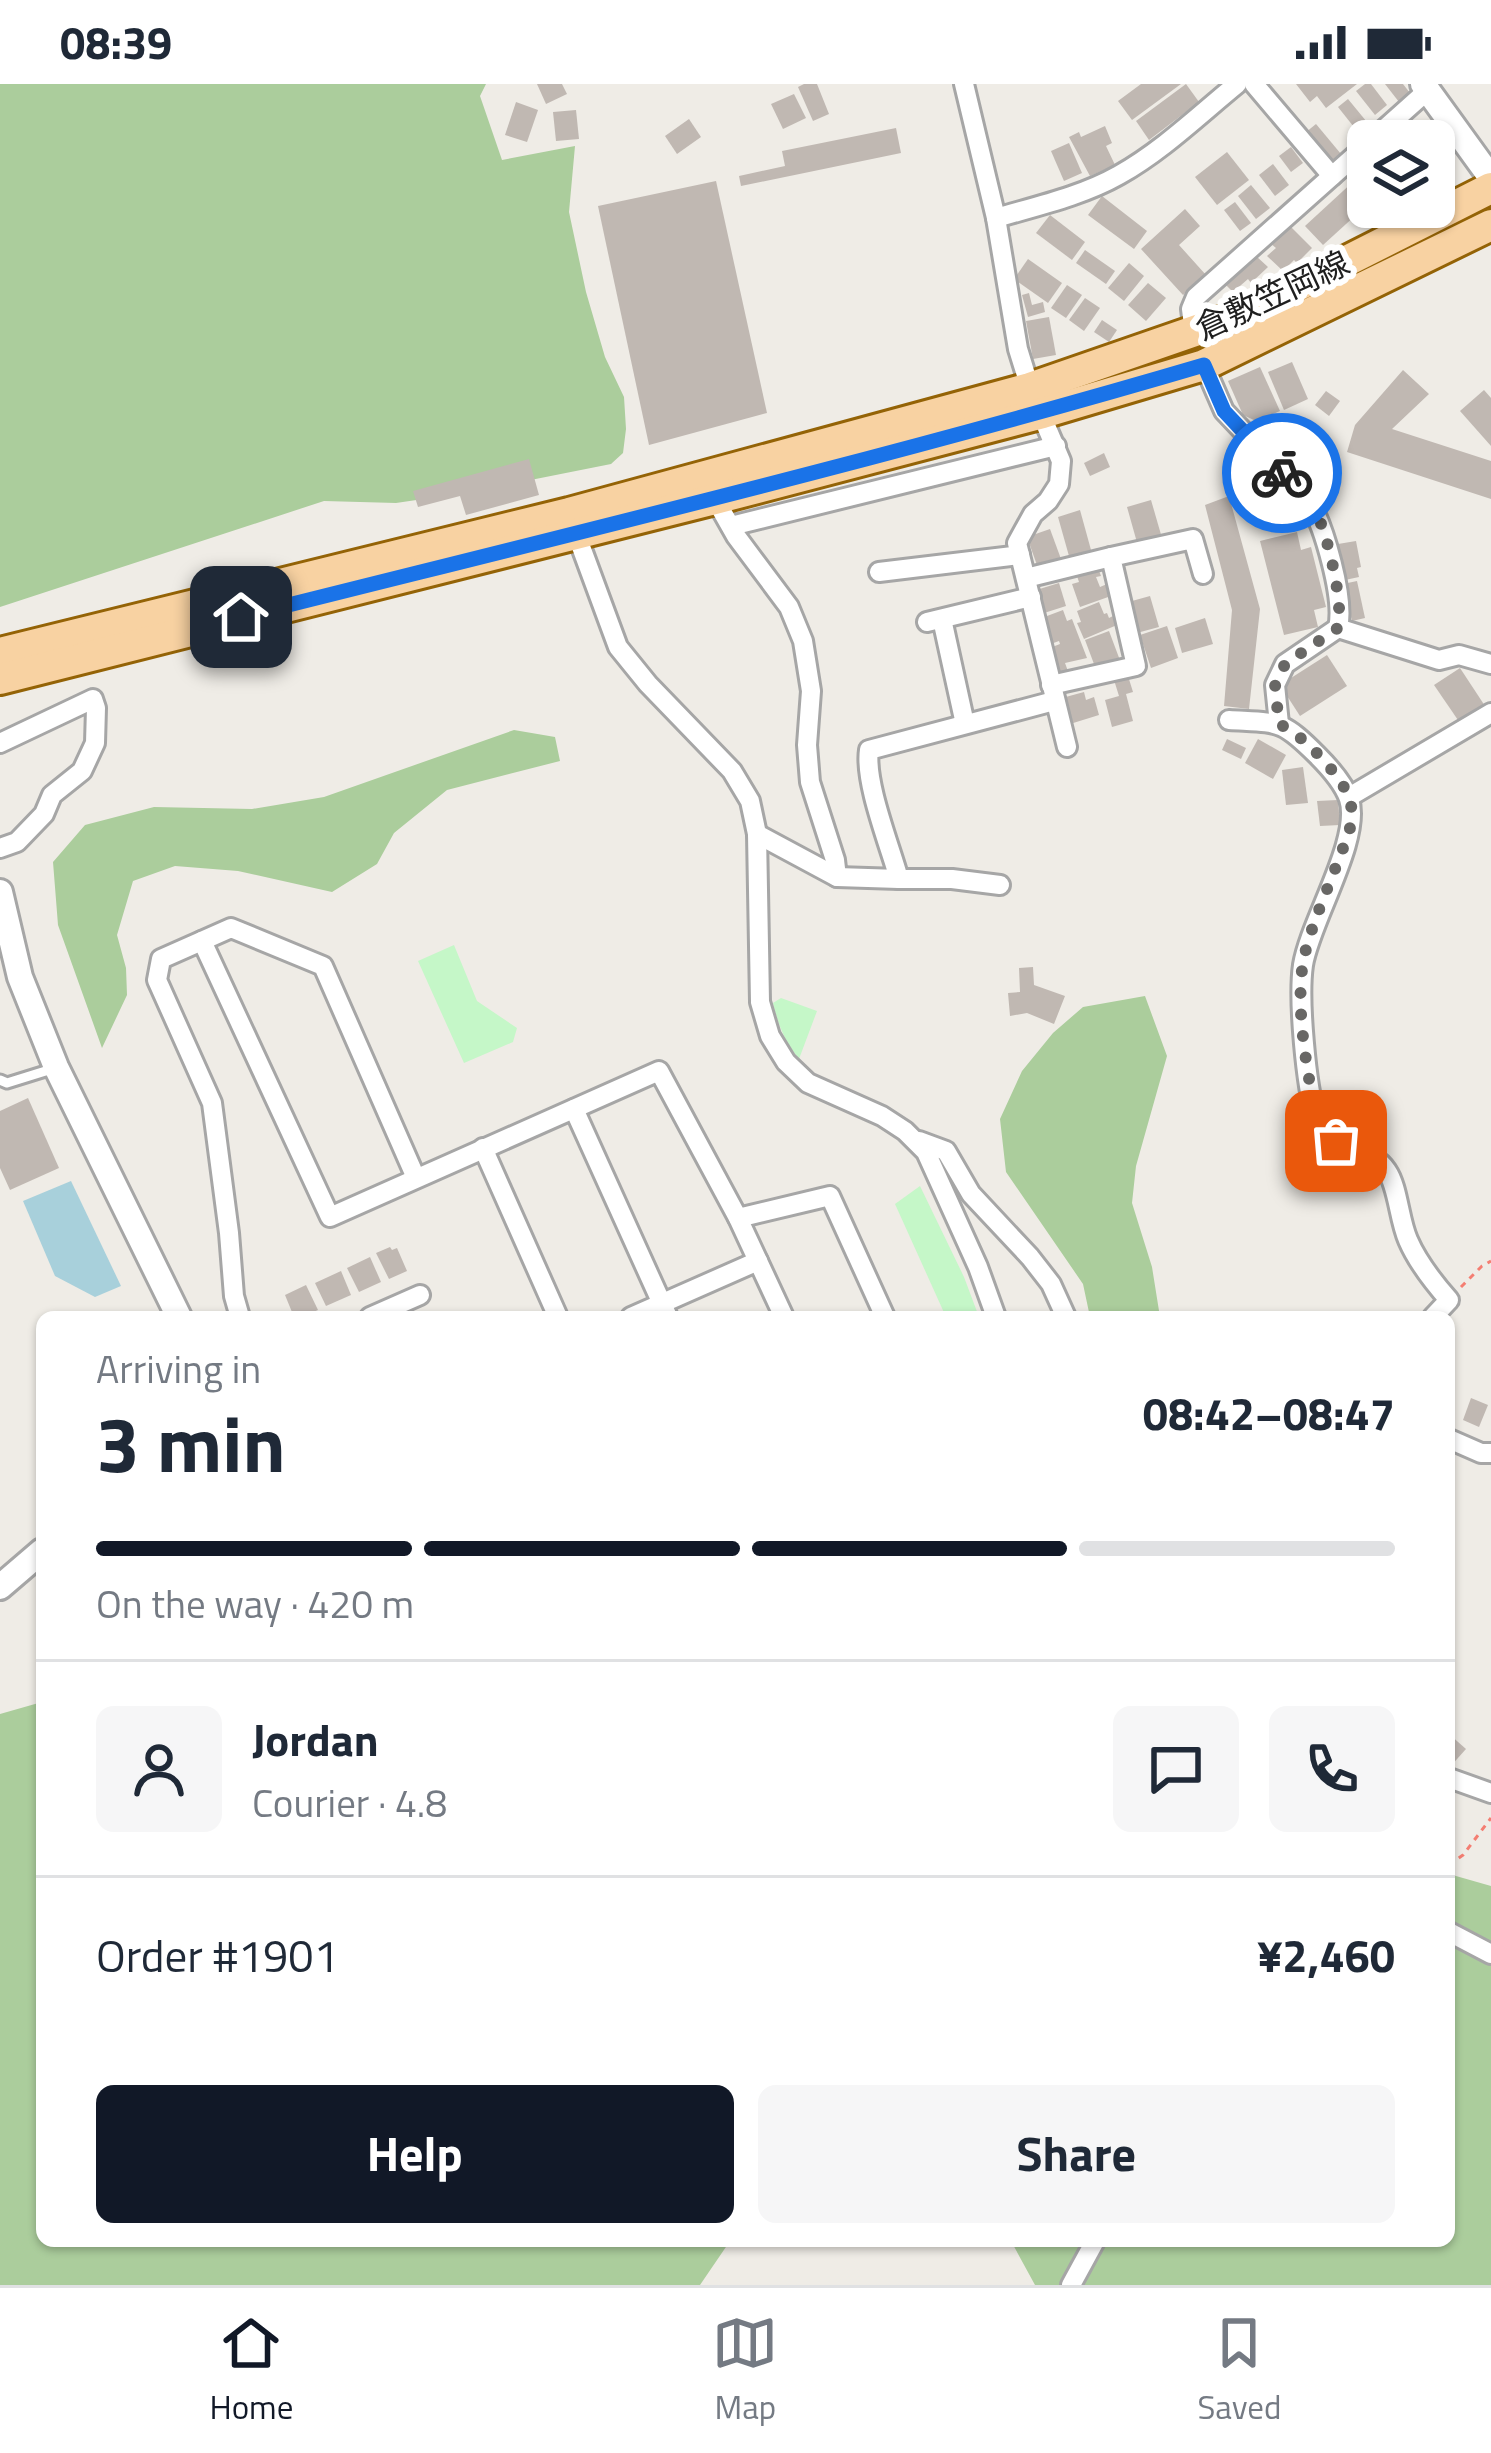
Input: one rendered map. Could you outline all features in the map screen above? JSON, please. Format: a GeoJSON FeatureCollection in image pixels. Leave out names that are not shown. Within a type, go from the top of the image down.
{"type":"FeatureCollection","features":[{"type":"Feature","properties":{"kind":"main road","name":"倉敷笠岡線"},"geometry":{"type":"LineString","coordinates":[[0,653],[573,523],[723,513],[1036,400],[1238,316],[1491,188]]}},
{"type":"Feature","properties":{"kind":"main road","name":"倉敷笠岡線"},"geometry":{"type":"LineString","coordinates":[[0,679],[1036,400],[1204,365],[1491,224]]}},
{"type":"Feature","properties":{"kind":"street"},"geometry":{"type":"LineString","coordinates":[[964,84],[996,218],[1018,349],[1061,460],[1058,484],[1017,543],[1067,747]]}},
{"type":"Feature","properties":{"kind":"street"},"geometry":{"type":"LineString","coordinates":[[996,218],[1118,176],[1237,84]]}},
{"type":"Feature","properties":{"kind":"street"},"geometry":{"type":"LineString","coordinates":[[1254,84],[1332,176]]}},
{"type":"Feature","properties":{"kind":"street"},"geometry":{"type":"LineString","coordinates":[[1392,120],[1426,86],[1491,178]]}},
{"type":"Feature","properties":{"kind":"street"},"geometry":{"type":"LineString","coordinates":[[1194,333],[1191,309],[1196,297],[1347,163]]}},
{"type":"Feature","properties":{"kind":"street"},"geometry":{"type":"LineString","coordinates":[[1204,365],[1224,411],[1317,513],[1328,549],[1341,615],[1338,628],[1285,664],[1275,686],[1279,724]]}},
{"type":"Feature","properties":{"kind":"street"},"geometry":{"type":"LineString","coordinates":[[837,877],[810,782],[811,691],[802,641],[789,607],[723,513],[1056,446]]}},
{"type":"Feature","properties":{"kind":"street"},"geometry":{"type":"LineString","coordinates":[[573,523],[618,647],[648,685],[732,771],[750,801],[757,834],[760,1002],[770,1036],[786,1062],[808,1083],[882,1116],[926,1152],[994,1311]]}},
{"type":"Feature","properties":{"kind":"street"},"geometry":{"type":"LineString","coordinates":[[965,724],[934,620],[1112,557],[1193,539],[1203,574]]}},
{"type":"Feature","properties":{"kind":"street"},"geometry":{"type":"LineString","coordinates":[[879,572],[1020,555]]}},
{"type":"Feature","properties":{"kind":"street"},"geometry":{"type":"LineString","coordinates":[[899,879],[872,781],[869,750],[965,724],[1136,667],[1112,557]]}},
{"type":"Feature","properties":{"kind":"street"},"geometry":{"type":"LineString","coordinates":[[1338,628],[1439,660],[1459,655],[1491,664]]}},
{"type":"Feature","properties":{"kind":"street"},"geometry":{"type":"LineString","coordinates":[[0,742],[93,699],[95,743],[82,771],[52,795],[44,814],[17,842],[0,848]]}},
{"type":"Feature","properties":{"kind":"street"},"geometry":{"type":"LineString","coordinates":[[1349,797],[1491,713]]}},
{"type":"Feature","properties":{"kind":"street"},"geometry":{"type":"LineString","coordinates":[[1229,720],[1286,726],[1326,764],[1349,797],[1350,828],[1302,970],[1302,1012],[1317,1123],[1326,1136],[1366,1152],[1390,1173],[1409,1243],[1449,1300],[1439,1311]]}},
{"type":"Feature","properties":{"kind":"street"},"geometry":{"type":"LineString","coordinates":[[757,834],[837,877],[952,879],[1000,885]]}},
{"type":"Feature","properties":{"kind":"street"},"geometry":{"type":"LineString","coordinates":[[0,892],[20,977],[56,1067],[176,1311]]}},
{"type":"Feature","properties":{"kind":"street"},"geometry":{"type":"LineString","coordinates":[[238,1311],[212,1103],[157,980],[161,959],[231,928],[323,966],[416,1178]]}},
{"type":"Feature","properties":{"kind":"street"},"geometry":{"type":"LineString","coordinates":[[202,941],[330,1217],[659,1071],[738,1218],[781,1311]]}},
{"type":"Feature","properties":{"kind":"street"},"geometry":{"type":"LineString","coordinates":[[574,1108],[665,1311],[758,1261]]}},
{"type":"Feature","properties":{"kind":"street"},"geometry":{"type":"LineString","coordinates":[[912,1139],[946,1150],[971,1194],[1051,1284],[1063,1311]]}},
{"type":"Feature","properties":{"kind":"street"},"geometry":{"type":"LineString","coordinates":[[483,1148],[555,1311]]}},
{"type":"Feature","properties":{"kind":"street"},"geometry":{"type":"LineString","coordinates":[[738,1218],[830,1196],[882,1311]]}},
{"type":"Feature","properties":{"kind":"street"},"geometry":{"type":"LineString","coordinates":[[384,1311],[420,1295]]}},
{"type":"Feature","properties":{"kind":"street"},"geometry":{"type":"LineString","coordinates":[[1455,1442],[1481,1454],[1491,1453]]}},
{"type":"Feature","properties":{"kind":"street"},"geometry":{"type":"LineString","coordinates":[[0,1588],[36,1556]]}},
{"type":"Feature","properties":{"kind":"street"},"geometry":{"type":"LineString","coordinates":[[1455,1780],[1491,1793]]}},
{"type":"Feature","properties":{"kind":"street"},"geometry":{"type":"LineString","coordinates":[[1455,1935],[1491,1954]]}},
{"type":"Feature","properties":{"kind":"street"},"geometry":{"type":"LineString","coordinates":[[1071,2285],[1092,2247]]}},
{"type":"Feature","properties":{"kind":"lane"},"geometry":{"type":"LineString","coordinates":[[0,1080],[7,1083],[56,1067]]}},
{"type":"Feature","properties":{"kind":"path"},"geometry":{"type":"LineString","coordinates":[[1449,1300],[1491,1261]]}},
{"type":"Feature","properties":{"kind":"path"},"geometry":{"type":"LineString","coordinates":[[1455,1861],[1491,1818]]}},
{"type":"Feature","properties":{"kind":"green space"},"geometry":{"type":"Polygon","coordinates":[[[0,84],[486,84],[480,96],[502,160],[575,146],[569,212],[605,357],[624,397],[623,453],[611,464],[471,492],[396,503],[324,501],[0,607],[0,84]]]}},
{"type":"Feature","properties":{"kind":"green space"},"geometry":{"type":"Polygon","coordinates":[[[514,730],[555,737],[560,761],[447,790],[394,833],[377,864],[332,892],[238,871],[175,866],[133,881],[117,935],[127,995],[102,1048],[58,925],[53,862],[85,825],[154,807],[252,809],[324,797],[514,730]]]}},
{"type":"Feature","properties":{"kind":"green space"},"geometry":{"type":"Polygon","coordinates":[[[454,945],[477,1001],[517,1028],[513,1042],[464,1063],[418,961],[454,945]]]}},
{"type":"Feature","properties":{"kind":"green space"},"geometry":{"type":"Polygon","coordinates":[[[1145,996],[1167,1056],[1136,1166],[1132,1203],[1152,1267],[1159,1311],[1089,1311],[1083,1284],[1006,1172],[1000,1119],[1022,1071],[1053,1033],[1083,1007],[1145,996]]]}},
{"type":"Feature","properties":{"kind":"green space"},"geometry":{"type":"Polygon","coordinates":[[[781,998],[817,1011],[799,1059],[777,1019],[773,1003],[781,998]]]}},
{"type":"Feature","properties":{"kind":"green space"},"geometry":{"type":"Polygon","coordinates":[[[920,1186],[977,1311],[943,1311],[895,1204],[920,1186]]]}},
{"type":"Feature","properties":{"kind":"green space"},"geometry":{"type":"Polygon","coordinates":[[[36,1704],[36,2247],[726,2247],[700,2285],[0,2285],[0,1714],[36,1704]]]}},
{"type":"Feature","properties":{"kind":"green space"},"geometry":{"type":"Polygon","coordinates":[[[1455,1876],[1491,1886],[1491,2285],[1035,2285],[1014,2247],[1455,2247],[1455,1876]]]}},
{"type":"Feature","properties":{"kind":"water"},"geometry":{"type":"Polygon","coordinates":[[[71,1181],[121,1286],[95,1297],[55,1276],[23,1201],[71,1181]]]}},
{"type":"Feature","properties":{"kind":"building"},"geometry":{"type":"Polygon","coordinates":[[[537,84],[562,84],[567,94],[546,104],[537,84]]]}},
{"type":"Feature","properties":{"kind":"building"},"geometry":{"type":"Polygon","coordinates":[[[817,84],[829,114],[813,121],[798,87],[817,84]]]}},
{"type":"Feature","properties":{"kind":"building"},"geometry":{"type":"Polygon","coordinates":[[[1141,84],[1181,84],[1132,120],[1118,101],[1141,84]]]}},
{"type":"Feature","properties":{"kind":"building"},"geometry":{"type":"Polygon","coordinates":[[[1186,84],[1199,102],[1149,140],[1136,121],[1186,84]]]}},
{"type":"Feature","properties":{"kind":"building"},"geometry":{"type":"Polygon","coordinates":[[[1296,84],[1357,84],[1326,108],[1317,96],[1310,102],[1296,84]]]}},
{"type":"Feature","properties":{"kind":"building"},"geometry":{"type":"Polygon","coordinates":[[[1371,84],[1387,105],[1375,115],[1356,91],[1371,84]]]}},
{"type":"Feature","properties":{"kind":"building"},"geometry":{"type":"Polygon","coordinates":[[[1385,84],[1403,84],[1410,93],[1399,102],[1385,84]]]}},
{"type":"Feature","properties":{"kind":"building"},"geometry":{"type":"Polygon","coordinates":[[[794,94],[806,118],[783,129],[771,104],[794,94]]]}},
{"type":"Feature","properties":{"kind":"building"},"geometry":{"type":"Polygon","coordinates":[[[1348,99],[1365,120],[1348,120],[1338,107],[1348,99]]]}},
{"type":"Feature","properties":{"kind":"building"},"geometry":{"type":"Polygon","coordinates":[[[516,102],[538,110],[527,142],[505,135],[516,102]]]}},
{"type":"Feature","properties":{"kind":"building"},"geometry":{"type":"Polygon","coordinates":[[[576,110],[579,139],[556,141],[553,112],[576,110]]]}},
{"type":"Feature","properties":{"kind":"building"},"geometry":{"type":"Polygon","coordinates":[[[689,119],[701,137],[677,154],[665,136],[689,119]]]}},
{"type":"Feature","properties":{"kind":"building"},"geometry":{"type":"Polygon","coordinates":[[[1316,124],[1341,154],[1326,168],[1300,137],[1316,124]]]}},
{"type":"Feature","properties":{"kind":"building"},"geometry":{"type":"Polygon","coordinates":[[[1105,126],[1112,143],[1106,146],[1115,165],[1090,176],[1069,137],[1105,126]]]}},
{"type":"Feature","properties":{"kind":"building"},"geometry":{"type":"Polygon","coordinates":[[[896,128],[901,153],[741,186],[739,176],[785,166],[782,151],[896,128]]]}},
{"type":"Feature","properties":{"kind":"building"},"geometry":{"type":"Polygon","coordinates":[[[1069,143],[1082,173],[1064,181],[1051,151],[1069,143]]]}},
{"type":"Feature","properties":{"kind":"building"},"geometry":{"type":"Polygon","coordinates":[[[1291,147],[1303,163],[1291,172],[1279,156],[1291,147]]]}},
{"type":"Feature","properties":{"kind":"building"},"geometry":{"type":"Polygon","coordinates":[[[1227,152],[1249,180],[1217,205],[1195,177],[1227,152]]]}},
{"type":"Feature","properties":{"kind":"building"},"geometry":{"type":"Polygon","coordinates":[[[1273,164],[1289,185],[1275,196],[1259,175],[1273,164]]]}},
{"type":"Feature","properties":{"kind":"building"},"geometry":{"type":"Polygon","coordinates":[[[716,181],[767,413],[649,445],[598,206],[716,181]]]}},
{"type":"Feature","properties":{"kind":"building"},"geometry":{"type":"Polygon","coordinates":[[[1251,185],[1270,208],[1256,219],[1238,196],[1251,185]]]}},
{"type":"Feature","properties":{"kind":"building"},"geometry":{"type":"Polygon","coordinates":[[[1347,187],[1347,223],[1323,245],[1305,226],[1347,187]]]}},
{"type":"Feature","properties":{"kind":"building"},"geometry":{"type":"Polygon","coordinates":[[[1102,196],[1147,231],[1134,249],[1088,215],[1102,196]]]}},
{"type":"Feature","properties":{"kind":"building"},"geometry":{"type":"Polygon","coordinates":[[[1235,202],[1251,223],[1240,231],[1224,210],[1235,202]]]}},
{"type":"Feature","properties":{"kind":"building"},"geometry":{"type":"Polygon","coordinates":[[[1185,209],[1200,226],[1179,245],[1206,275],[1183,295],[1141,249],[1185,209]]]}},
{"type":"Feature","properties":{"kind":"building"},"geometry":{"type":"Polygon","coordinates":[[[1050,215],[1085,242],[1072,260],[1036,233],[1050,215]]]}},
{"type":"Feature","properties":{"kind":"building"},"geometry":{"type":"Polygon","coordinates":[[[1288,224],[1312,248],[1283,271],[1267,256],[1276,248],[1270,243],[1288,224]]]}},
{"type":"Feature","properties":{"kind":"building"},"geometry":{"type":"Polygon","coordinates":[[[1085,250],[1115,271],[1106,284],[1076,263],[1085,250]]]}},
{"type":"Feature","properties":{"kind":"building"},"geometry":{"type":"Polygon","coordinates":[[[1256,256],[1268,267],[1233,292],[1226,285],[1256,256]]]}},
{"type":"Feature","properties":{"kind":"building"},"geometry":{"type":"Polygon","coordinates":[[[1028,259],[1062,283],[1048,303],[1014,279],[1028,259]]]}},
{"type":"Feature","properties":{"kind":"building"},"geometry":{"type":"Polygon","coordinates":[[[1129,263],[1144,276],[1124,301],[1108,288],[1129,263]]]}},
{"type":"Feature","properties":{"kind":"building"},"geometry":{"type":"Polygon","coordinates":[[[1148,283],[1166,298],[1146,321],[1128,305],[1148,283]]]}},
{"type":"Feature","properties":{"kind":"building"},"geometry":{"type":"Polygon","coordinates":[[[1067,285],[1082,295],[1066,318],[1051,308],[1067,285]]]}},
{"type":"Feature","properties":{"kind":"building"},"geometry":{"type":"Polygon","coordinates":[[[1029,293],[1032,305],[1043,302],[1045,312],[1028,317],[1022,295],[1029,293]]]}},
{"type":"Feature","properties":{"kind":"building"},"geometry":{"type":"Polygon","coordinates":[[[1085,298],[1100,308],[1084,331],[1069,320],[1085,298]]]}},
{"type":"Feature","properties":{"kind":"building"},"geometry":{"type":"Polygon","coordinates":[[[1049,317],[1056,355],[1033,359],[1026,321],[1049,317]]]}},
{"type":"Feature","properties":{"kind":"building"},"geometry":{"type":"Polygon","coordinates":[[[1102,320],[1117,330],[1109,342],[1094,332],[1102,320]]]}},
{"type":"Feature","properties":{"kind":"building"},"geometry":{"type":"Polygon","coordinates":[[[1292,362],[1308,399],[1284,410],[1268,372],[1292,362]]]}},
{"type":"Feature","properties":{"kind":"building"},"geometry":{"type":"Polygon","coordinates":[[[1260,367],[1280,411],[1256,421],[1243,415],[1228,381],[1260,367]]]}},
{"type":"Feature","properties":{"kind":"building"},"geometry":{"type":"Polygon","coordinates":[[[1403,370],[1429,394],[1392,429],[1491,461],[1491,499],[1347,452],[1355,425],[1403,370]]]}},
{"type":"Feature","properties":{"kind":"building"},"geometry":{"type":"Polygon","coordinates":[[[1484,390],[1491,398],[1491,446],[1460,411],[1484,390]]]}},
{"type":"Feature","properties":{"kind":"building"},"geometry":{"type":"Polygon","coordinates":[[[1326,391],[1340,401],[1329,416],[1315,405],[1326,391]]]}},
{"type":"Feature","properties":{"kind":"building"},"geometry":{"type":"Polygon","coordinates":[[[1104,453],[1110,467],[1090,476],[1084,463],[1104,453]]]}},
{"type":"Feature","properties":{"kind":"building"},"geometry":{"type":"Polygon","coordinates":[[[529,459],[539,495],[466,515],[460,496],[418,507],[413,491],[529,459]]]}},
{"type":"Feature","properties":{"kind":"building"},"geometry":{"type":"Polygon","coordinates":[[[1229,496],[1260,609],[1249,709],[1224,706],[1232,610],[1205,505],[1229,496]]]}},
{"type":"Feature","properties":{"kind":"building"},"geometry":{"type":"Polygon","coordinates":[[[1151,500],[1162,538],[1138,546],[1127,507],[1151,500]]]}},
{"type":"Feature","properties":{"kind":"building"},"geometry":{"type":"Polygon","coordinates":[[[1080,510],[1091,550],[1069,556],[1058,517],[1080,510]]]}},
{"type":"Feature","properties":{"kind":"building"},"geometry":{"type":"Polygon","coordinates":[[[1050,529],[1061,559],[1038,568],[1027,537],[1050,529]]]}},
{"type":"Feature","properties":{"kind":"building"},"geometry":{"type":"Polygon","coordinates":[[[1297,532],[1301,550],[1311,547],[1326,607],[1314,610],[1318,627],[1284,635],[1260,541],[1297,532]]]}},
{"type":"Feature","properties":{"kind":"building"},"geometry":{"type":"Polygon","coordinates":[[[1356,541],[1359,577],[1345,580],[1338,544],[1356,541]]]}},
{"type":"Feature","properties":{"kind":"building"},"geometry":{"type":"Polygon","coordinates":[[[1098,568],[1100,587],[1107,584],[1111,596],[1080,607],[1072,584],[1079,582],[1077,576],[1098,568]]]}},
{"type":"Feature","properties":{"kind":"building"},"geometry":{"type":"Polygon","coordinates":[[[1357,581],[1365,618],[1352,621],[1343,584],[1357,581]]]}},
{"type":"Feature","properties":{"kind":"building"},"geometry":{"type":"Polygon","coordinates":[[[1059,583],[1066,606],[1041,614],[1033,591],[1059,583]]]}},
{"type":"Feature","properties":{"kind":"building"},"geometry":{"type":"Polygon","coordinates":[[[1150,596],[1159,627],[1133,634],[1129,607],[1134,606],[1132,601],[1150,596]]]}},
{"type":"Feature","properties":{"kind":"building"},"geometry":{"type":"Polygon","coordinates":[[[1099,602],[1117,625],[1084,639],[1077,611],[1099,602]]]}},
{"type":"Feature","properties":{"kind":"building"},"geometry":{"type":"Polygon","coordinates":[[[1063,610],[1067,621],[1072,619],[1087,658],[1065,663],[1069,674],[1057,678],[1047,649],[1060,644],[1048,645],[1039,619],[1063,610]]]}},
{"type":"Feature","properties":{"kind":"building"},"geometry":{"type":"Polygon","coordinates":[[[1205,618],[1213,644],[1182,653],[1175,628],[1205,618]]]}},
{"type":"Feature","properties":{"kind":"building"},"geometry":{"type":"Polygon","coordinates":[[[1167,626],[1178,658],[1151,668],[1140,635],[1167,626]]]}},
{"type":"Feature","properties":{"kind":"building"},"geometry":{"type":"Polygon","coordinates":[[[1109,631],[1121,663],[1097,672],[1085,640],[1109,631]]]}},
{"type":"Feature","properties":{"kind":"building"},"geometry":{"type":"Polygon","coordinates":[[[1327,655],[1347,686],[1300,716],[1280,685],[1327,655]]]}},
{"type":"Feature","properties":{"kind":"building"},"geometry":{"type":"Polygon","coordinates":[[[1460,668],[1485,706],[1460,723],[1434,685],[1460,668]]]}},
{"type":"Feature","properties":{"kind":"building"},"geometry":{"type":"Polygon","coordinates":[[[1128,676],[1133,692],[1126,694],[1133,721],[1112,727],[1105,700],[1119,696],[1114,680],[1128,676]]]}},
{"type":"Feature","properties":{"kind":"building"},"geometry":{"type":"Polygon","coordinates":[[[1084,692],[1086,700],[1094,697],[1099,715],[1070,724],[1062,698],[1084,692]]]}},
{"type":"Feature","properties":{"kind":"building"},"geometry":{"type":"Polygon","coordinates":[[[1227,739],[1246,748],[1241,759],[1222,750],[1227,739]]]}},
{"type":"Feature","properties":{"kind":"building"},"geometry":{"type":"Polygon","coordinates":[[[1258,739],[1286,755],[1273,779],[1245,763],[1258,739]]]}},
{"type":"Feature","properties":{"kind":"building"},"geometry":{"type":"Polygon","coordinates":[[[1303,767],[1308,803],[1286,805],[1282,770],[1303,767]]]}},
{"type":"Feature","properties":{"kind":"building"},"geometry":{"type":"Polygon","coordinates":[[[1338,800],[1340,825],[1320,826],[1317,801],[1338,800]]]}},
{"type":"Feature","properties":{"kind":"building"},"geometry":{"type":"Polygon","coordinates":[[[1033,967],[1034,985],[1065,996],[1054,1024],[1027,1013],[1010,1016],[1008,993],[1020,992],[1019,968],[1033,967]]]}},
{"type":"Feature","properties":{"kind":"building"},"geometry":{"type":"Polygon","coordinates":[[[28,1098],[59,1168],[10,1190],[0,1168],[0,1111],[28,1098]]]}},
{"type":"Feature","properties":{"kind":"building"},"geometry":{"type":"Polygon","coordinates":[[[397,1248],[407,1271],[389,1279],[376,1253],[397,1248]]]}},
{"type":"Feature","properties":{"kind":"building"},"geometry":{"type":"Polygon","coordinates":[[[370,1257],[381,1282],[359,1292],[347,1268],[370,1257]]]}},
{"type":"Feature","properties":{"kind":"building"},"geometry":{"type":"Polygon","coordinates":[[[341,1271],[351,1295],[326,1306],[315,1283],[341,1271]]]}},
{"type":"Feature","properties":{"kind":"building"},"geometry":{"type":"Polygon","coordinates":[[[306,1285],[318,1310],[292,1311],[285,1295],[306,1285]]]}},
{"type":"Feature","properties":{"kind":"building"},"geometry":{"type":"Polygon","coordinates":[[[1471,1398],[1488,1405],[1479,1427],[1463,1420],[1471,1398]]]}},
{"type":"Feature","properties":{"kind":"building"},"geometry":{"type":"Polygon","coordinates":[[[1455,1739],[1466,1749],[1455,1761],[1455,1739]]]}},
{"type":"Feature","properties":{"kind":"way so far"},"geometry":{"type":"LineString","coordinates":[[1282,473],[1317,513],[1341,615],[1338,628],[1285,664],[1275,686],[1279,724],[1326,764],[1349,797],[1352,812],[1302,970],[1302,1012],[1317,1123],[1336,1141]]}},
{"type":"Feature","properties":{"kind":"route"},"geometry":{"type":"LineString","coordinates":[[241,617],[715,499],[1043,413],[1204,365],[1224,411],[1282,473]]}}]}
